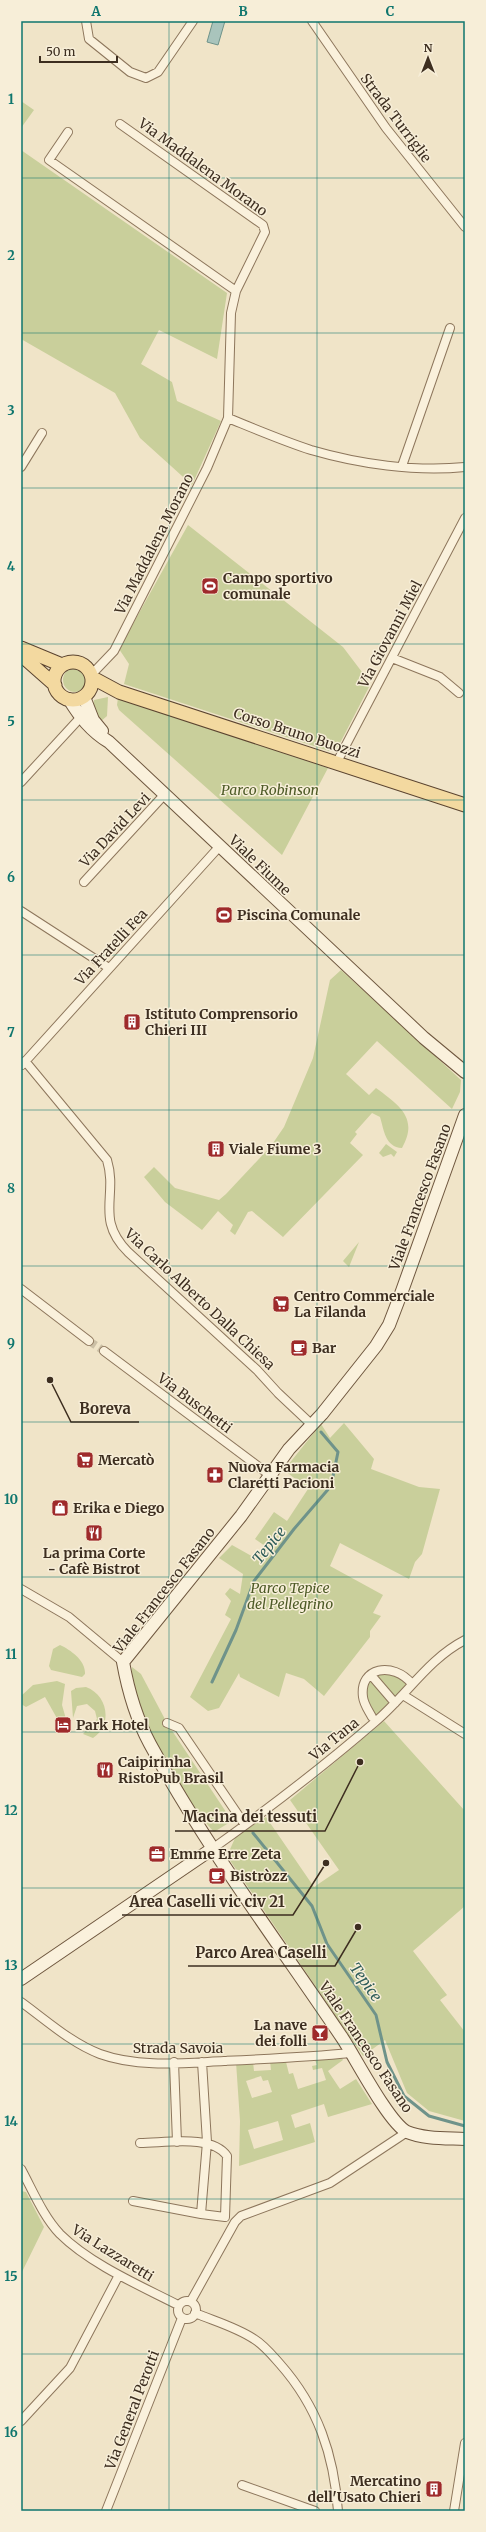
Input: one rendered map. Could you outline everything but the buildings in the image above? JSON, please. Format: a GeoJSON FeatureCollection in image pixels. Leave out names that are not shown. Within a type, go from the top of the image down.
{"type":"FeatureCollection","features":[{"type":"Feature","properties":{"kind":"main road"},"geometry":{"type":"LineString","coordinates":[[21,648],[62,665],[78,662],[84,664],[92,676],[91,690],[85,696],[69,700],[59,693],[54,685],[21,655]]}},
{"type":"Feature","properties":{"kind":"main road"},"geometry":{"type":"LineString","coordinates":[[54,685],[56,671],[62,665]]}},
{"type":"Feature","properties":{"kind":"main road","name":"Corso Bruno Buozzi"},"geometry":{"type":"LineString","coordinates":[[92,676],[119,692],[465,805]]}},
{"type":"Feature","properties":{"kind":"main road","name":"Corso Bruno Buozzi"},"geometry":{"type":"LineString","coordinates":[[85,696],[119,692]]}},
{"type":"Feature","properties":{"kind":"street"},"geometry":{"type":"LineString","coordinates":[[86,21],[89,40],[130,72],[146,78],[158,72],[193,21]]}},
{"type":"Feature","properties":{"kind":"street","name":"Strada Turriglie"},"geometry":{"type":"LineString","coordinates":[[312,21],[386,128],[465,227]]}},
{"type":"Feature","properties":{"kind":"street","name":"Via Maddalena Morano"},"geometry":{"type":"LineString","coordinates":[[92,676],[114,651],[207,468],[228,418],[230,320],[236,292],[265,232],[263,225],[120,124]]}},
{"type":"Feature","properties":{"kind":"street"},"geometry":{"type":"LineString","coordinates":[[68,132],[49,160],[236,292]]}},
{"type":"Feature","properties":{"kind":"street"},"geometry":{"type":"LineString","coordinates":[[402,466],[450,328]]}},
{"type":"Feature","properties":{"kind":"street"},"geometry":{"type":"LineString","coordinates":[[228,418],[310,449],[343,458],[402,466],[465,467]]}},
{"type":"Feature","properties":{"kind":"street"},"geometry":{"type":"LineString","coordinates":[[21,467],[42,433]]}},
{"type":"Feature","properties":{"kind":"street","name":"Via Giovanni Miel"},"geometry":{"type":"LineString","coordinates":[[337,762],[465,518]]}},
{"type":"Feature","properties":{"kind":"street"},"geometry":{"type":"LineString","coordinates":[[392,658],[440,677],[459,693]]}},
{"type":"Feature","properties":{"kind":"street","name":"Viale Fiume"},"geometry":{"type":"LineString","coordinates":[[85,696],[93,720],[109,742]]}},
{"type":"Feature","properties":{"kind":"street","name":"Viale Fiume"},"geometry":{"type":"LineString","coordinates":[[69,700],[80,718],[109,742],[418,1033],[465,1072]]}},
{"type":"Feature","properties":{"kind":"street"},"geometry":{"type":"LineString","coordinates":[[21,782],[80,718]]}},
{"type":"Feature","properties":{"kind":"street","name":"Via David Levi"},"geometry":{"type":"LineString","coordinates":[[84,882],[164,795]]}},
{"type":"Feature","properties":{"kind":"street","name":"Via Fratelli Fea"},"geometry":{"type":"LineString","coordinates":[[23,1063],[219,847]]}},
{"type":"Feature","properties":{"kind":"street"},"geometry":{"type":"LineString","coordinates":[[21,911],[109,968]]}},
{"type":"Feature","properties":{"kind":"street","name":"Via Carlo Alberto Dalla Chiesa"},"geometry":{"type":"LineString","coordinates":[[23,1063],[107,1160],[110,1169],[110,1224],[114,1236],[128,1252],[258,1370],[278,1394],[311,1424]]}},
{"type":"Feature","properties":{"kind":"street","name":"Viale Francesco Fasano"},"geometry":{"type":"LineString","coordinates":[[465,1115],[389,1325],[376,1346],[322,1414],[289,1449],[271,1476],[123,1662],[137,1714],[149,1743],[212,1849],[351,2053],[392,2118],[407,2132],[436,2138],[465,2139]]}},
{"type":"Feature","properties":{"kind":"street"},"geometry":{"type":"LineString","coordinates":[[21,1289],[89,1341]]}},
{"type":"Feature","properties":{"kind":"street","name":"Via Buschetti"},"geometry":{"type":"LineString","coordinates":[[104,1351],[271,1476]]}},
{"type":"Feature","properties":{"kind":"street"},"geometry":{"type":"LineString","coordinates":[[21,1589],[69,1617],[123,1662]]}},
{"type":"Feature","properties":{"kind":"street","name":"Via Tana"},"geometry":{"type":"LineString","coordinates":[[212,1849],[284,1798],[395,1703],[430,1664],[465,1640]]}},
{"type":"Feature","properties":{"kind":"street"},"geometry":{"type":"LineString","coordinates":[[372,1718],[363,1698],[365,1683],[371,1676],[380,1670],[388,1668],[405,1675],[412,1684]]}},
{"type":"Feature","properties":{"kind":"street"},"geometry":{"type":"LineString","coordinates":[[371,1676],[395,1703]]}},
{"type":"Feature","properties":{"kind":"street"},"geometry":{"type":"LineString","coordinates":[[403,1695],[465,1734]]}},
{"type":"Feature","properties":{"kind":"street"},"geometry":{"type":"LineString","coordinates":[[167,1723],[179,1728],[245,1826]]}},
{"type":"Feature","properties":{"kind":"street"},"geometry":{"type":"LineString","coordinates":[[21,1979],[212,1849]]}},
{"type":"Feature","properties":{"kind":"street","name":"Strada Savoia"},"geometry":{"type":"LineString","coordinates":[[21,2002],[70,2038],[98,2053],[138,2063],[202,2062],[351,2053]]}},
{"type":"Feature","properties":{"kind":"street"},"geometry":{"type":"LineString","coordinates":[[174,2062],[177,2142]]}},
{"type":"Feature","properties":{"kind":"street"},"geometry":{"type":"LineString","coordinates":[[201,2214],[207,2142],[202,2062]]}},
{"type":"Feature","properties":{"kind":"street"},"geometry":{"type":"LineString","coordinates":[[191,2301],[235,2222],[248,2212],[330,2183],[407,2132]]}},
{"type":"Feature","properties":{"kind":"street"},"geometry":{"type":"LineString","coordinates":[[140,2143],[207,2142],[222,2148],[227,2156],[225,2217]]}},
{"type":"Feature","properties":{"kind":"street","name":"Via Lazzaretti"},"geometry":{"type":"LineString","coordinates":[[21,2169],[24,2181],[46,2216],[60,2234],[119,2275],[178,2305]]}},
{"type":"Feature","properties":{"kind":"street"},"geometry":{"type":"LineString","coordinates":[[133,2201],[225,2217],[235,2222]]}},
{"type":"Feature","properties":{"kind":"street"},"geometry":{"type":"LineString","coordinates":[[21,2421],[70,2368],[119,2275]]}},
{"type":"Feature","properties":{"kind":"street"},"geometry":{"type":"LineString","coordinates":[[185,2300],[191,2301],[196,2308],[195,2313],[188,2319],[182,2318],[177,2311],[178,2305],[185,2300]]}},
{"type":"Feature","properties":{"kind":"street"},"geometry":{"type":"LineString","coordinates":[[195,2313],[254,2339],[300,2388],[313,2410],[323,2436],[331,2467],[338,2511]]}},
{"type":"Feature","properties":{"kind":"street","name":"Via General Perotti"},"geometry":{"type":"LineString","coordinates":[[106,2511],[182,2318]]}},
{"type":"Feature","properties":{"kind":"street"},"geometry":{"type":"LineString","coordinates":[[454,2511],[465,2443]]}},
{"type":"Feature","properties":{"kind":"street"},"geometry":{"type":"LineString","coordinates":[[242,2485],[315,2511]]}},
{"type":"Feature","properties":{"kind":"green space"},"geometry":{"type":"Polygon","coordinates":[[[21,101],[34,110],[21,128],[21,101]]]}},
{"type":"Feature","properties":{"kind":"green space"},"geometry":{"type":"Polygon","coordinates":[[[21,150],[227,293],[217,359],[159,330],[141,364],[172,382],[177,401],[221,421],[192,485],[140,438],[115,393],[21,339],[21,150]]]}},
{"type":"Feature","properties":{"kind":"green space","name":"Campo sportivo comunale"},"geometry":{"type":"Polygon","coordinates":[[[188,525],[343,647],[368,680],[369,687],[338,747],[329,751],[124,684],[129,664],[119,649],[188,525]]]}},
{"type":"Feature","properties":{"kind":"green space"},"geometry":{"type":"Polygon","coordinates":[[[75,668],[80,669],[86,675],[86,685],[80,691],[75,692],[70,691],[64,685],[63,680],[64,675],[70,669],[75,668]]]}},
{"type":"Feature","properties":{"kind":"green space"},"geometry":{"type":"Polygon","coordinates":[[[108,697],[107,716],[100,722],[93,709],[94,700],[108,697]]]}},
{"type":"Feature","properties":{"kind":"green space","name":"Parco Robinson"},"geometry":{"type":"Polygon","coordinates":[[[118,698],[328,768],[282,855],[119,710],[117,705],[118,698]]]}},
{"type":"Feature","properties":{"kind":"green space"},"geometry":{"type":"Polygon","coordinates":[[[341,970],[461,1080],[460,1092],[452,1109],[377,1041],[346,1074],[369,1095],[376,1088],[392,1100],[404,1113],[408,1128],[407,1138],[402,1148],[392,1145],[386,1137],[380,1117],[372,1113],[355,1132],[357,1134],[350,1143],[363,1155],[283,1237],[252,1211],[248,1212],[235,1235],[230,1231],[233,1225],[218,1211],[202,1230],[165,1202],[144,1177],[154,1167],[175,1188],[219,1200],[226,1194],[271,1146],[284,1127],[313,1058],[330,980],[341,970]]]}},
{"type":"Feature","properties":{"kind":"green space"},"geometry":{"type":"Polygon","coordinates":[[[386,1144],[397,1152],[394,1157],[391,1154],[383,1157],[379,1153],[386,1144]]]}},
{"type":"Feature","properties":{"kind":"green space"},"geometry":{"type":"Polygon","coordinates":[[[359,1242],[349,1267],[343,1261],[359,1242]]]}},
{"type":"Feature","properties":{"kind":"green space","name":"Parco Tepice del Pellegrino"},"geometry":{"type":"Polygon","coordinates":[[[344,1423],[374,1459],[371,1469],[419,1487],[440,1489],[422,1554],[415,1562],[409,1579],[340,1543],[330,1566],[383,1595],[373,1613],[381,1616],[370,1631],[370,1637],[324,1696],[304,1679],[286,1673],[279,1697],[240,1677],[239,1673],[219,1708],[208,1711],[190,1697],[231,1619],[225,1615],[231,1601],[225,1594],[230,1588],[240,1594],[243,1574],[219,1558],[232,1545],[257,1559],[265,1546],[255,1539],[274,1512],[287,1521],[308,1489],[284,1470],[321,1424],[330,1438],[344,1423]]]}},
{"type":"Feature","properties":{"kind":"green space"},"geometry":{"type":"Polygon","coordinates":[[[60,1645],[77,1656],[80,1660],[85,1669],[85,1674],[82,1677],[51,1670],[49,1666],[53,1649],[60,1645]]]}},
{"type":"Feature","properties":{"kind":"green space"},"geometry":{"type":"Polygon","coordinates":[[[132,1667],[141,1674],[167,1723],[232,1821],[214,1832],[188,1799],[174,1777],[149,1729],[139,1706],[133,1685],[132,1667]]]}},
{"type":"Feature","properties":{"kind":"green space"},"geometry":{"type":"Polygon","coordinates":[[[388,1668],[412,1684],[377,1721],[368,1709],[364,1687],[365,1683],[388,1668]]]}},
{"type":"Feature","properties":{"kind":"green space"},"geometry":{"type":"Polygon","coordinates":[[[57,1681],[65,1684],[62,1705],[66,1719],[63,1729],[45,1697],[26,1707],[21,1704],[21,1696],[33,1685],[57,1681]]]}},
{"type":"Feature","properties":{"kind":"green space"},"geometry":{"type":"Polygon","coordinates":[[[86,1687],[99,1697],[103,1703],[105,1711],[103,1726],[93,1738],[83,1734],[97,1719],[95,1711],[87,1704],[77,1706],[73,1718],[71,1691],[76,1688],[86,1687]]]}},
{"type":"Feature","properties":{"kind":"green space"},"geometry":{"type":"Polygon","coordinates":[[[384,1721],[465,1811],[465,1906],[413,1951],[447,1995],[440,2000],[465,2032],[465,2121],[429,2111],[407,2093],[385,2040],[363,2056],[227,1856],[236,1836],[266,1817],[314,1887],[339,1870],[290,1800],[384,1721]]]}},
{"type":"Feature","properties":{"kind":"green space"},"geometry":{"type":"Polygon","coordinates":[[[342,2058],[343,2060],[328,2071],[340,2089],[356,2079],[372,2104],[328,2117],[324,2104],[291,2115],[295,2128],[310,2123],[315,2142],[239,2166],[240,2121],[236,2062],[253,2062],[254,2071],[271,2070],[270,2061],[286,2062],[289,2074],[293,2073],[298,2089],[326,2080],[322,2068],[313,2070],[312,2066],[317,2065],[315,2060],[342,2058]],[[261,2076],[246,2081],[252,2098],[272,2092],[268,2080],[263,2081],[261,2076]],[[278,2121],[248,2130],[254,2149],[283,2140],[278,2121]]]}},
{"type":"Feature","properties":{"kind":"green space"},"geometry":{"type":"Polygon","coordinates":[[[21,2191],[26,2192],[44,2227],[21,2274],[21,2191]]]}},
{"type":"Feature","properties":{"kind":"water"},"geometry":{"type":"Polygon","coordinates":[[[213,21],[225,21],[218,45],[207,42],[213,21]]]}},
{"type":"Feature","properties":{"kind":"waterway","name":"Tepice"},"geometry":{"type":"LineString","coordinates":[[212,1682],[236,1630],[254,1581],[294,1529],[331,1486],[338,1452],[321,1432]]}},
{"type":"Feature","properties":{"kind":"waterway","name":"Tepice"},"geometry":{"type":"LineString","coordinates":[[253,1833],[312,1906],[327,1944],[376,2015],[387,2062],[404,2096],[429,2116],[465,2126]]}},
{"type":"Feature","properties":{"kind":"tunnel"},"geometry":{"type":"LineString","coordinates":[[89,1341],[104,1351]]}},
{"type":"Feature","properties":{"kind":"place","name":"Campo sportivo comunale"},"geometry":{"type":"Point","coordinates":[210,586]}},
{"type":"Feature","properties":{"kind":"place","name":"Piscina Comunale"},"geometry":{"type":"Point","coordinates":[224,915]}},
{"type":"Feature","properties":{"kind":"place","name":"Istituto Comprensorio Chieri III"},"geometry":{"type":"Point","coordinates":[132,1022]}},
{"type":"Feature","properties":{"kind":"place","name":"Viale Fiume 3"},"geometry":{"type":"Point","coordinates":[216,1149]}},
{"type":"Feature","properties":{"kind":"place","name":"Centro Commerciale La Filanda"},"geometry":{"type":"Point","coordinates":[281,1304]}},
{"type":"Feature","properties":{"kind":"place","name":"Bar"},"geometry":{"type":"Point","coordinates":[299,1348]}},
{"type":"Feature","properties":{"kind":"place","name":"Boreva"},"geometry":{"type":"Point","coordinates":[50,1380]}},
{"type":"Feature","properties":{"kind":"place","name":"Mercatò"},"geometry":{"type":"Point","coordinates":[85,1460]}},
{"type":"Feature","properties":{"kind":"place","name":"Nuova Farmacia Claretti Pacioni"},"geometry":{"type":"Point","coordinates":[215,1475]}},
{"type":"Feature","properties":{"kind":"place","name":"Erika e Diego"},"geometry":{"type":"Point","coordinates":[60,1508]}},
{"type":"Feature","properties":{"kind":"place","name":"La prima Corte - Cafè Bistrot"},"geometry":{"type":"Point","coordinates":[94,1533]}},
{"type":"Feature","properties":{"kind":"place","name":"Park Hotel"},"geometry":{"type":"Point","coordinates":[63,1725]}},
{"type":"Feature","properties":{"kind":"place","name":"Macina dei tessuti"},"geometry":{"type":"Point","coordinates":[360,1762]}},
{"type":"Feature","properties":{"kind":"place","name":"Caipirinha RistoPub Brasil"},"geometry":{"type":"Point","coordinates":[105,1770]}},
{"type":"Feature","properties":{"kind":"place","name":"Emme Erre Zeta"},"geometry":{"type":"Point","coordinates":[157,1854]}},
{"type":"Feature","properties":{"kind":"place","name":"Area Caselli vic civ 21"},"geometry":{"type":"Point","coordinates":[326,1863]}},
{"type":"Feature","properties":{"kind":"place","name":"Bistròzz"},"geometry":{"type":"Point","coordinates":[217,1876]}},
{"type":"Feature","properties":{"kind":"place","name":"Parco Area Caselli"},"geometry":{"type":"Point","coordinates":[358,1927]}},
{"type":"Feature","properties":{"kind":"place","name":"La nave dei folli"},"geometry":{"type":"Point","coordinates":[320,2033]}},
{"type":"Feature","properties":{"kind":"place","name":"Mercatino dell'Usato Chieri"},"geometry":{"type":"Point","coordinates":[434,2489]}}]}
